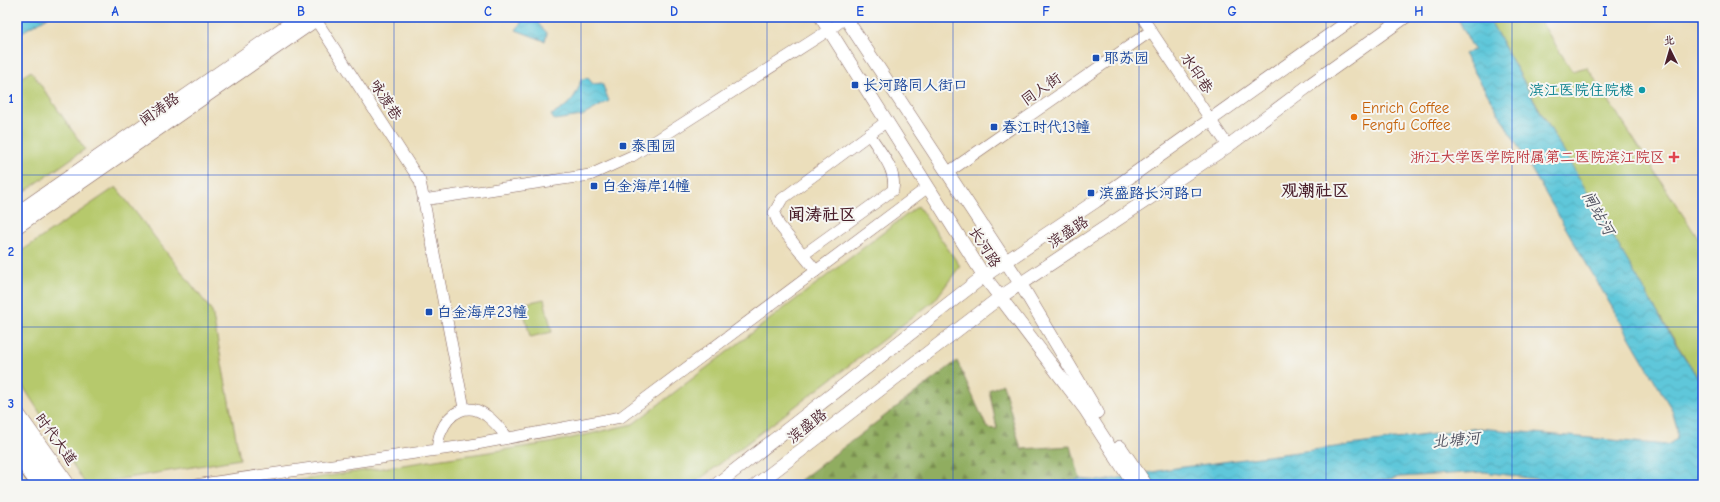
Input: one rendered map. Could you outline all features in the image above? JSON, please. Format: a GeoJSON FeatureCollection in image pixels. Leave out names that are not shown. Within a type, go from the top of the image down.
{"type":"FeatureCollection","features":[{"type":"Feature","properties":{"kind":"highway"},"geometry":{"type":"LineString","coordinates":[[17,428],[59,485]]}},
{"type":"Feature","properties":{"kind":"highway"},"geometry":{"type":"LineString","coordinates":[[17,453],[40,485]]}},
{"type":"Feature","properties":{"kind":"main road","name":"闻涛路"},"geometry":{"type":"LineString","coordinates":[[17,213],[299,17]]}},
{"type":"Feature","properties":{"kind":"main road","name":"长河路"},"geometry":{"type":"LineString","coordinates":[[821,17],[999,298],[1089,408],[1146,485]]}},
{"type":"Feature","properties":{"kind":"main road","name":"长河路"},"geometry":{"type":"LineString","coordinates":[[845,17],[1020,283],[1089,408],[1134,485]]}},
{"type":"Feature","properties":{"kind":"main road","name":"滨盛路"},"geometry":{"type":"LineString","coordinates":[[716,485],[984,276],[1096,201],[1355,17]]}},
{"type":"Feature","properties":{"kind":"main road","name":"滨盛路"},"geometry":{"type":"LineString","coordinates":[[756,485],[999,298],[1228,146],[1311,84],[1405,17]]}},
{"type":"Feature","properties":{"kind":"main road","name":"闻涛路"},"geometry":{"type":"LineString","coordinates":[[17,227],[318,18]]}},
{"type":"Feature","properties":{"kind":"main road","name":"时代大道"},"geometry":{"type":"LineString","coordinates":[[17,412],[69,485]]}},
{"type":"Feature","properties":{"kind":"main road"},"geometry":{"type":"LineString","coordinates":[[17,428],[56,485]]}},
{"type":"Feature","properties":{"kind":"main road"},"geometry":{"type":"LineString","coordinates":[[17,457],[36,485]]}},
{"type":"Feature","properties":{"kind":"street"},"geometry":{"type":"LineString","coordinates":[[423,200],[590,175],[632,156],[829,30],[845,17]]}},
{"type":"Feature","properties":{"kind":"street","name":"水印巷"},"geometry":{"type":"LineString","coordinates":[[1142,17],[1228,146]]}},
{"type":"Feature","properties":{"kind":"street","name":"咏渡巷"},"geometry":{"type":"LineString","coordinates":[[318,18],[420,182],[464,408]]}},
{"type":"Feature","properties":{"kind":"street","name":"同人街"},"geometry":{"type":"LineString","coordinates":[[948,173],[1151,31]]}},
{"type":"Feature","properties":{"kind":"street"},"geometry":{"type":"LineString","coordinates":[[816,271],[779,225],[774,214],[782,199],[886,121]]}},
{"type":"Feature","properties":{"kind":"street"},"geometry":{"type":"LineString","coordinates":[[804,255],[893,190],[895,180],[891,168],[869,134]]}},
{"type":"Feature","properties":{"kind":"street"},"geometry":{"type":"LineString","coordinates":[[195,485],[437,450],[621,417],[928,187]]}},
{"type":"Feature","properties":{"kind":"street"},"geometry":{"type":"LineString","coordinates":[[437,450],[440,432],[453,414],[464,408],[477,410],[487,416],[508,438]]}},
{"type":"Feature","properties":{"kind":"green space"},"geometry":{"type":"Polygon","coordinates":[[[1488,17],[1538,17],[1572,71],[1587,67],[1703,246],[1703,386],[1566,157],[1488,17]]]}},
{"type":"Feature","properties":{"kind":"green space"},"geometry":{"type":"Polygon","coordinates":[[[31,71],[85,149],[17,197],[17,80],[31,71]]]}},
{"type":"Feature","properties":{"kind":"green space"},"geometry":{"type":"Polygon","coordinates":[[[116,187],[212,311],[240,459],[86,485],[17,377],[17,254],[116,187]]]}},
{"type":"Feature","properties":{"kind":"green space"},"geometry":{"type":"Polygon","coordinates":[[[918,206],[960,266],[935,300],[692,485],[268,485],[550,443],[633,424],[918,206]]]}},
{"type":"Feature","properties":{"kind":"green space"},"geometry":{"type":"Polygon","coordinates":[[[544,299],[552,332],[530,337],[522,304],[544,299]]]}},
{"type":"Feature","properties":{"kind":"green space"},"geometry":{"type":"Polygon","coordinates":[[[957,361],[987,428],[997,429],[989,390],[1003,384],[1021,449],[1071,446],[1080,479],[1037,485],[794,485],[957,361]]]}},
{"type":"Feature","properties":{"kind":"water"},"geometry":{"type":"Polygon","coordinates":[[[17,17],[48,17],[17,35],[17,17]]]}},
{"type":"Feature","properties":{"kind":"water"},"geometry":{"type":"Polygon","coordinates":[[[522,17],[538,17],[538,23],[547,33],[545,41],[516,30],[521,23],[522,17]]]}},
{"type":"Feature","properties":{"kind":"water"},"geometry":{"type":"Polygon","coordinates":[[[1457,17],[1488,17],[1536,104],[1674,341],[1703,386],[1703,485],[1578,485],[1485,472],[1400,477],[1367,483],[1333,485],[1037,485],[1080,479],[1103,481],[1169,469],[1479,428],[1667,445],[1677,439],[1677,428],[1672,410],[1464,54],[1474,50],[1457,17]]]}},
{"type":"Feature","properties":{"kind":"water"},"geometry":{"type":"Polygon","coordinates":[[[588,78],[593,84],[602,83],[609,101],[582,116],[554,120],[551,115],[562,109],[571,101],[580,85],[581,79],[588,78]]]}},
{"type":"Feature","properties":{"kind":"place","name":"耶苏园"},"geometry":{"type":"Point","coordinates":[1096,58]}},
{"type":"Feature","properties":{"kind":"place","name":"长河路同人街口"},"geometry":{"type":"Point","coordinates":[855,85]}},
{"type":"Feature","properties":{"kind":"place","name":"滨江医院住院楼"},"geometry":{"type":"Point","coordinates":[1642,90]}},
{"type":"Feature","properties":{"kind":"place","name":"Enrich Coffee Fengfu Coffee"},"geometry":{"type":"Point","coordinates":[1354,117]}},
{"type":"Feature","properties":{"kind":"place","name":"春江时代13幢"},"geometry":{"type":"Point","coordinates":[994,127]}},
{"type":"Feature","properties":{"kind":"place","name":"泰围园"},"geometry":{"type":"Point","coordinates":[623,146]}},
{"type":"Feature","properties":{"kind":"place","name":"浙江大学医学院附属第二医院滨江院区"},"geometry":{"type":"Point","coordinates":[1674,157]}},
{"type":"Feature","properties":{"kind":"place","name":"白金海岸14幢"},"geometry":{"type":"Point","coordinates":[594,186]}},
{"type":"Feature","properties":{"kind":"place","name":"滨盛路长河路口"},"geometry":{"type":"Point","coordinates":[1091,193]}},
{"type":"Feature","properties":{"kind":"place","name":"白金海岸23幢"},"geometry":{"type":"Point","coordinates":[429,312]}},
{"type":"Feature","properties":{"kind":"district","name":"观潮社区"},"geometry":{"type":"Point","coordinates":[1315,190]}},
{"type":"Feature","properties":{"kind":"district","name":"闻涛社区"},"geometry":{"type":"Point","coordinates":[822,214]}},
{"type":"Feature","properties":{"kind":"water label","name":"闸站河"},"geometry":{"type":"Point","coordinates":[1598,213]}},
{"type":"Feature","properties":{"kind":"water label","name":"北塘河"},"geometry":{"type":"Point","coordinates":[1456,440]}}]}
